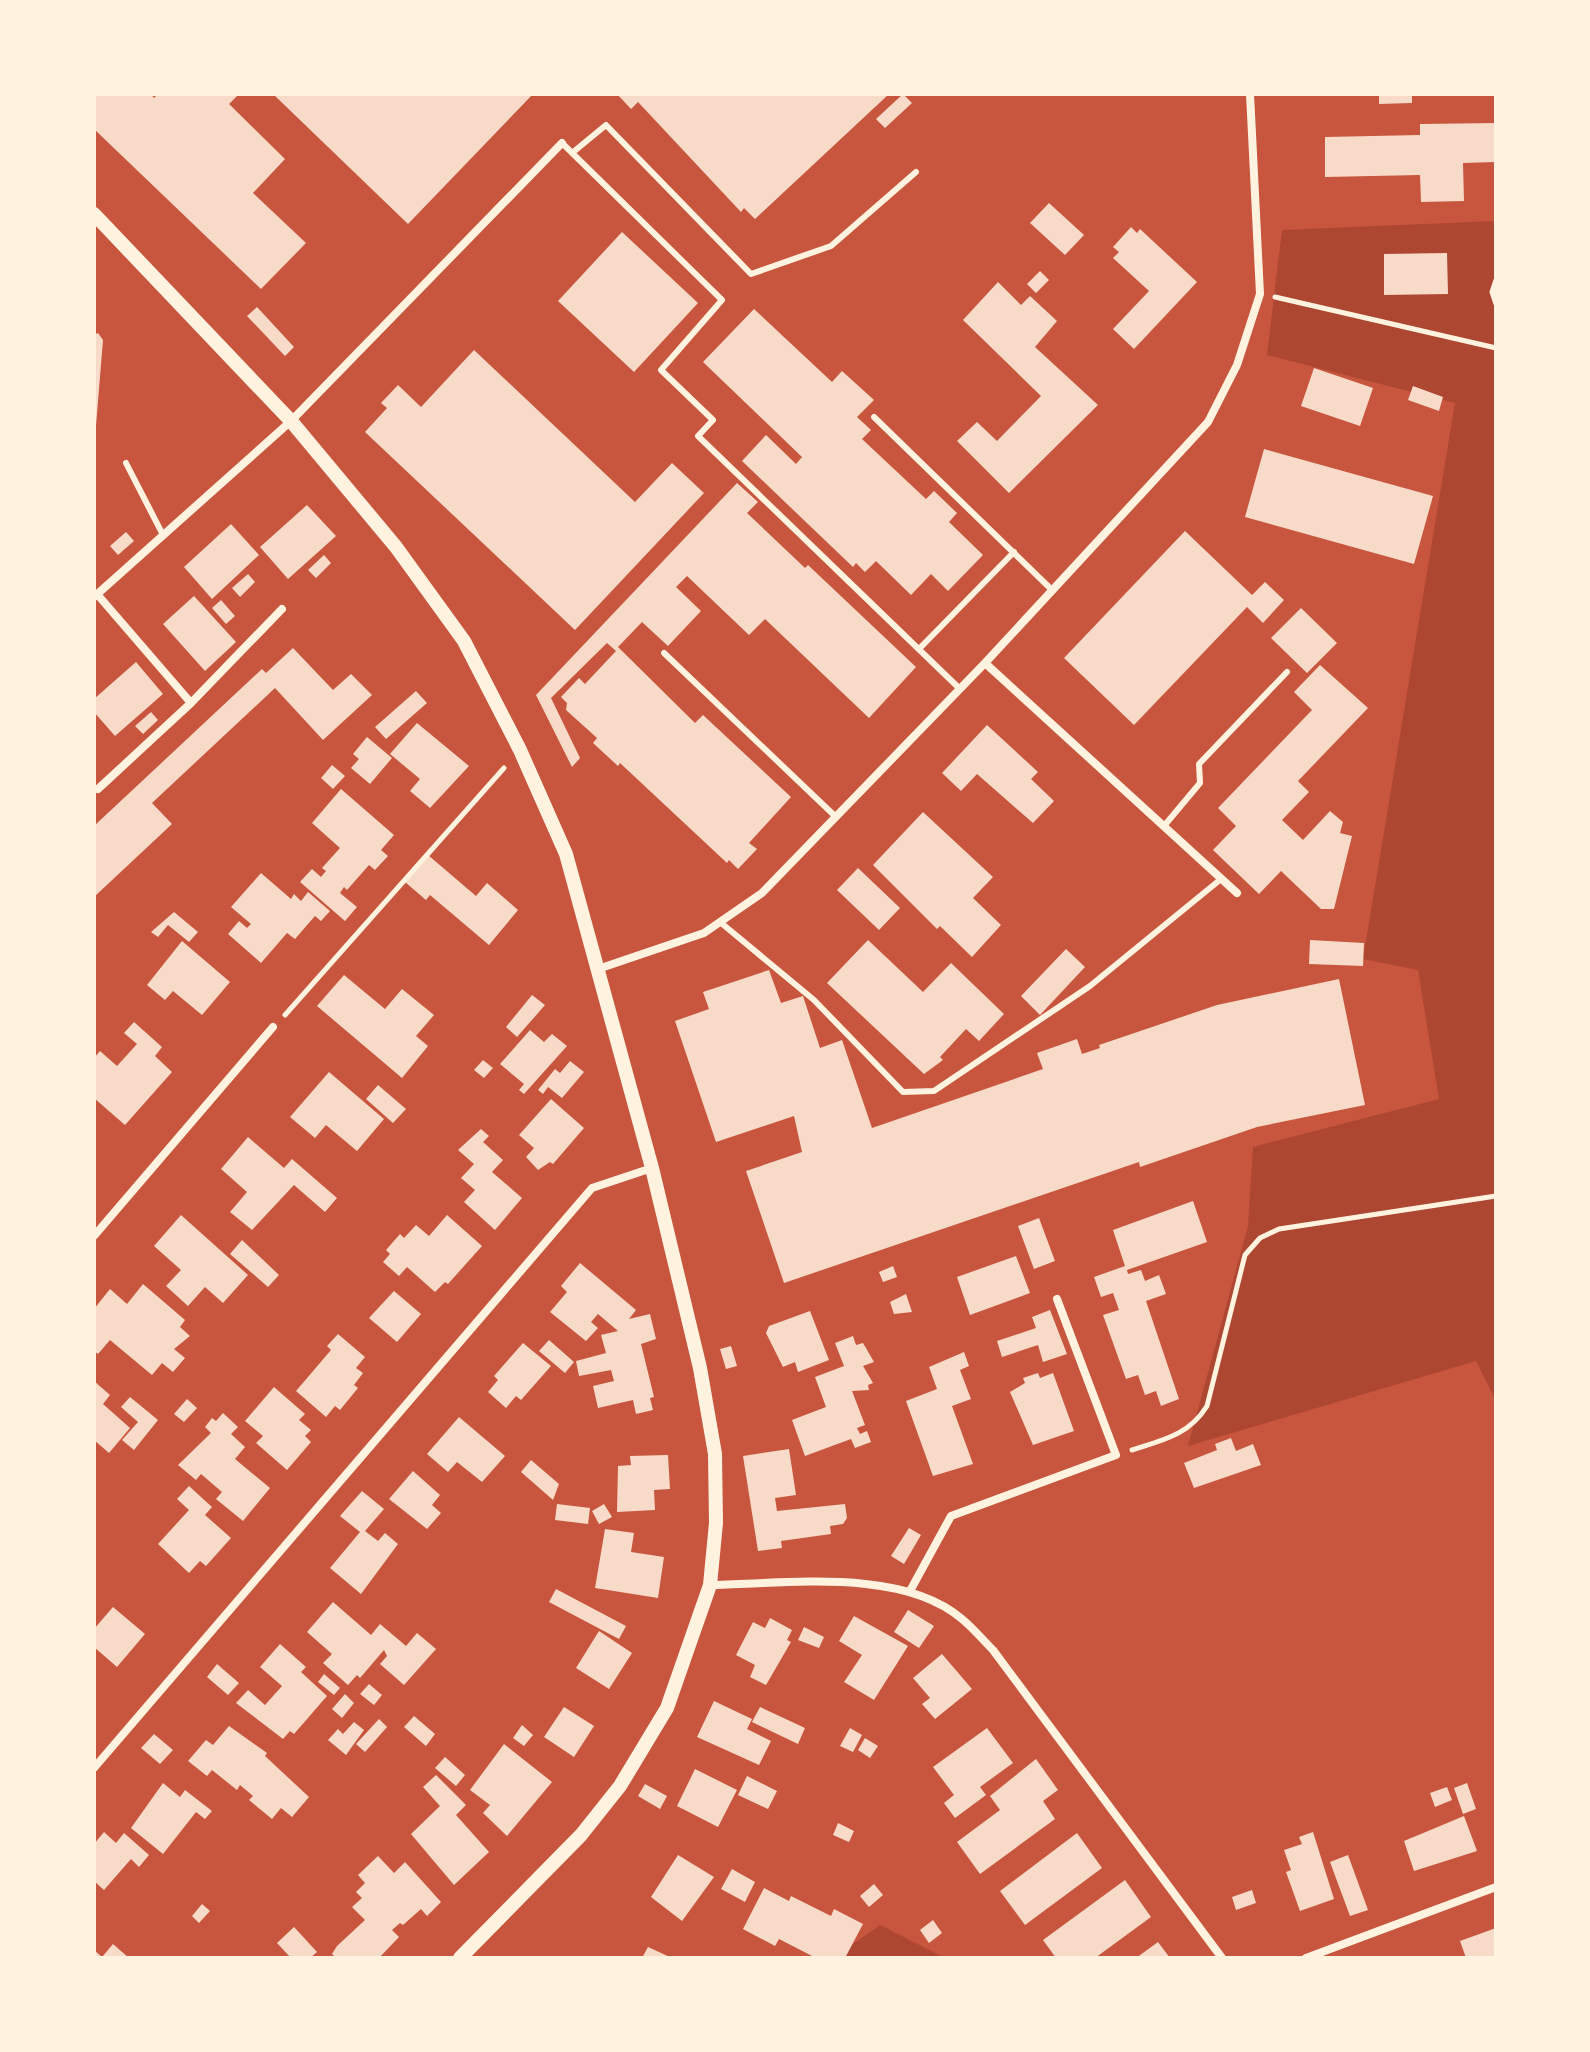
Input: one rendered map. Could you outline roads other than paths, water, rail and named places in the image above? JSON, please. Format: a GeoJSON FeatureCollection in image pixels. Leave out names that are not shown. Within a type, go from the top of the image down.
{"type":"FeatureCollection","features":[{"type":"Feature","properties":{"kind":"street"},"geometry":{"type":"LineString","coordinates":[[598,969],[704,933],[762,893],[985,663],[1208,422],[1237,365],[1260,294],[1251,94]]}},
{"type":"Feature","properties":{"kind":"street"},"geometry":{"type":"LineString","coordinates":[[191,703],[95,595],[291,421],[562,143]]}},
{"type":"Feature","properties":{"kind":"street"},"geometry":{"type":"LineString","coordinates":[[94,214],[291,421],[396,547],[464,641],[520,750],[566,854],[652,1168],[700,1368],[715,1454],[716,1523],[710,1585],[667,1708],[620,1786],[581,1835],[460,1958]]}},
{"type":"Feature","properties":{"kind":"street"},"geometry":{"type":"LineString","coordinates":[[98,789],[191,703],[282,609]]}},
{"type":"Feature","properties":{"kind":"street"},"geometry":{"type":"LineString","coordinates":[[985,663],[1237,893]]}},
{"type":"Feature","properties":{"kind":"street"},"geometry":{"type":"LineString","coordinates":[[94,1236],[273,1027]]}},
{"type":"Feature","properties":{"kind":"street"},"geometry":{"type":"LineString","coordinates":[[94,1768],[592,1188],[652,1168]]}},
{"type":"Feature","properties":{"kind":"street"},"geometry":{"type":"LineString","coordinates":[[910,1591],[951,1516],[1116,1455],[1057,1299]]}},
{"type":"Feature","properties":{"kind":"street"},"geometry":{"type":"LineString","coordinates":[[710,1585],[860,1583],[910,1591],[961,1617],[993,1650],[1222,1958]]}},
{"type":"Feature","properties":{"kind":"street"},"geometry":{"type":"LineString","coordinates":[[1306,1958],[1496,1887]]}},
{"type":"Feature","properties":{"kind":"lane"},"geometry":{"type":"LineString","coordinates":[[572,153],[606,125],[751,274],[831,246],[916,172]]}},
{"type":"Feature","properties":{"kind":"lane"},"geometry":{"type":"LineString","coordinates":[[562,143],[722,300],[661,370],[713,420],[698,436],[960,689]]}},
{"type":"Feature","properties":{"kind":"lane"},"geometry":{"type":"LineString","coordinates":[[874,417],[1052,590]]}},
{"type":"Feature","properties":{"kind":"lane"},"geometry":{"type":"LineString","coordinates":[[126,463],[163,535]]}},
{"type":"Feature","properties":{"kind":"lane"},"geometry":{"type":"LineString","coordinates":[[919,649],[1014,552]]}},
{"type":"Feature","properties":{"kind":"lane"},"geometry":{"type":"LineString","coordinates":[[664,653],[836,817]]}},
{"type":"Feature","properties":{"kind":"lane"},"geometry":{"type":"LineString","coordinates":[[1164,826],[1200,783],[1199,764],[1287,672]]}},
{"type":"Feature","properties":{"kind":"lane"},"geometry":{"type":"LineString","coordinates":[[720,922],[814,1000],[903,1092],[934,1091],[1090,986],[1221,879]]}}]}
